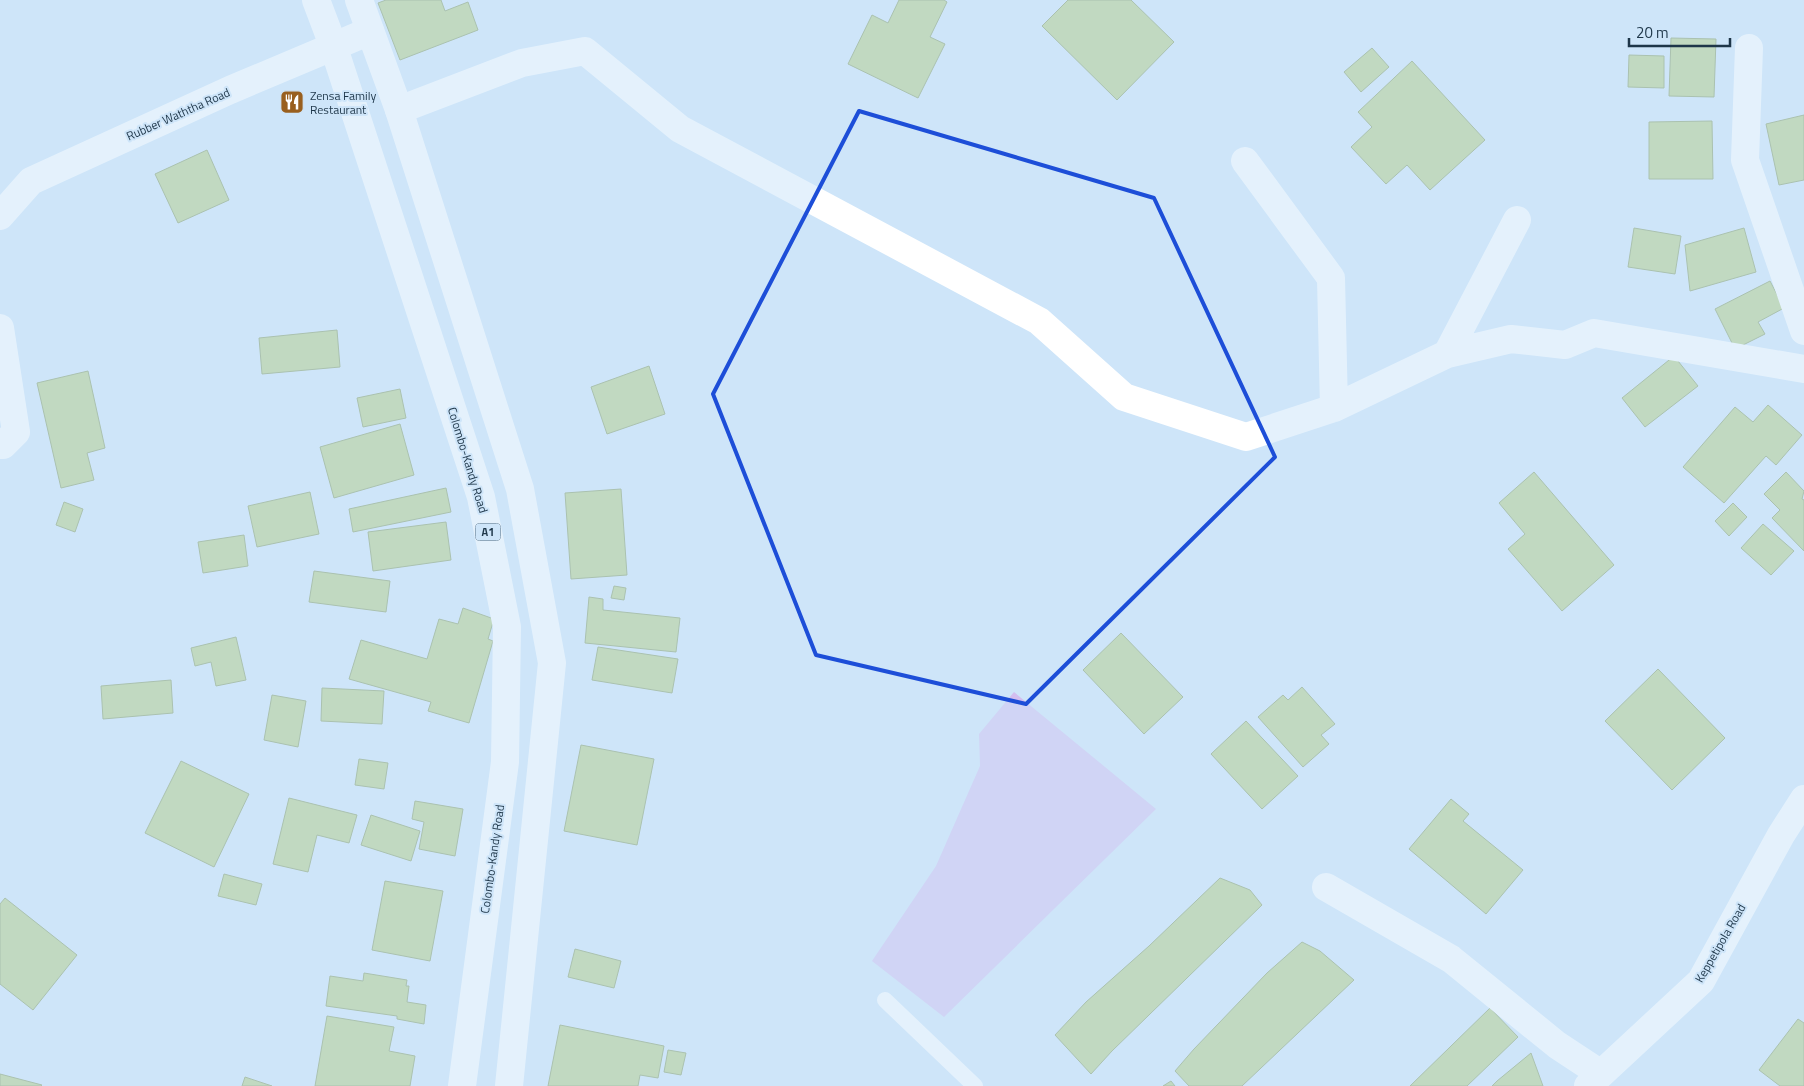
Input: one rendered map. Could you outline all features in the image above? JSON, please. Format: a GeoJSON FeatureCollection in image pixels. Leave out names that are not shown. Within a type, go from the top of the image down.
{"type":"FeatureCollection","features":[{"type":"Feature","properties":{"kind":"main road","name":"Colombo-Kandy Road"},"geometry":{"type":"LineString","coordinates":[[316,0],[333,45],[481,497],[507,626],[505,762],[462,1086]]}},
{"type":"Feature","properties":{"kind":"main road"},"geometry":{"type":"LineString","coordinates":[[359,0],[399,110],[520,489],[552,663],[509,1086]]}},
{"type":"Feature","properties":{"kind":"main road","name":"Rubber Waththa Road"},"geometry":{"type":"LineString","coordinates":[[0,216],[31,181],[333,45],[370,31]]}},
{"type":"Feature","properties":{"kind":"main road"},"geometry":{"type":"LineString","coordinates":[[1749,48],[1745,160],[1804,332]]}},
{"type":"Feature","properties":{"kind":"main road"},"geometry":{"type":"LineString","coordinates":[[399,110],[522,63],[585,51],[680,128],[1039,321],[1124,397],[1246,437],[1334,408],[1447,354],[1511,339],[1565,345],[1594,333],[1804,369]]}},
{"type":"Feature","properties":{"kind":"main road"},"geometry":{"type":"LineString","coordinates":[[1245,161],[1331,278],[1334,408]]}},
{"type":"Feature","properties":{"kind":"main road"},"geometry":{"type":"LineString","coordinates":[[1447,354],[1517,220]]}},
{"type":"Feature","properties":{"kind":"main road"},"geometry":{"type":"LineString","coordinates":[[0,328],[16,432],[3,445],[0,445]]}},
{"type":"Feature","properties":{"kind":"main road","name":"Keppetipola Road"},"geometry":{"type":"LineString","coordinates":[[1594,1080],[1701,981],[1793,836],[1804,799]]}},
{"type":"Feature","properties":{"kind":"main road"},"geometry":{"type":"LineString","coordinates":[[1326,887],[1451,959],[1556,1045],[1594,1080]]}},
{"type":"Feature","properties":{"kind":"lane"},"geometry":{"type":"LineString","coordinates":[[885,1000],[975,1086]]}},
{"type":"Feature","properties":{"kind":"highlighted area"},"geometry":{"type":"Polygon","coordinates":[[[859,111],[1154,198],[1275,457],[1026,704],[816,655],[713,394],[859,111]]]}},
{"type":"Feature","properties":{"kind":"shaded area"},"geometry":{"type":"Polygon","coordinates":[[[1014,692],[1156,809],[944,1017],[872,961],[936,866],[980,766],[979,734],[1014,692]]]}},
{"type":"Feature","properties":{"kind":"building"},"geometry":{"type":"Polygon","coordinates":[[[386,0],[441,0],[445,11],[468,2],[478,30],[400,60],[378,3],[386,0]]]}},
{"type":"Feature","properties":{"kind":"building"},"geometry":{"type":"Polygon","coordinates":[[[899,0],[944,0],[947,2],[930,37],[945,44],[918,98],[848,64],[872,15],[888,23],[899,0]]]}},
{"type":"Feature","properties":{"kind":"building"},"geometry":{"type":"Polygon","coordinates":[[[1068,0],[1131,0],[1174,42],[1117,100],[1042,26],[1068,0]]]}},
{"type":"Feature","properties":{"kind":"building"},"geometry":{"type":"Polygon","coordinates":[[[1671,38],[1716,39],[1714,97],[1669,96],[1671,38]]]}},
{"type":"Feature","properties":{"kind":"building"},"geometry":{"type":"Polygon","coordinates":[[[1372,48],[1389,67],[1361,92],[1344,72],[1372,48]]]}},
{"type":"Feature","properties":{"kind":"building"},"geometry":{"type":"Polygon","coordinates":[[[1629,55],[1664,56],[1664,88],[1628,87],[1629,55]]]}},
{"type":"Feature","properties":{"kind":"building"},"geometry":{"type":"Polygon","coordinates":[[[1412,61],[1485,140],[1430,190],[1407,165],[1386,184],[1351,147],[1372,127],[1358,112],[1412,61]]]}},
{"type":"Feature","properties":{"kind":"building"},"geometry":{"type":"Polygon","coordinates":[[[1804,115],[1804,180],[1779,185],[1766,124],[1804,115]]]}},
{"type":"Feature","properties":{"kind":"building"},"geometry":{"type":"Polygon","coordinates":[[[1712,121],[1713,179],[1649,179],[1649,122],[1712,121]]]}},
{"type":"Feature","properties":{"kind":"building"},"geometry":{"type":"Polygon","coordinates":[[[207,150],[229,200],[178,223],[155,174],[207,150]]]}},
{"type":"Feature","properties":{"kind":"building"},"geometry":{"type":"Polygon","coordinates":[[[1634,228],[1681,236],[1675,274],[1628,267],[1634,228]]]}},
{"type":"Feature","properties":{"kind":"building"},"geometry":{"type":"Polygon","coordinates":[[[1744,228],[1756,272],[1690,291],[1685,245],[1744,228]]]}},
{"type":"Feature","properties":{"kind":"building"},"geometry":{"type":"Polygon","coordinates":[[[1770,281],[1784,308],[1758,322],[1765,334],[1735,349],[1715,309],[1770,281]]]}},
{"type":"Feature","properties":{"kind":"building"},"geometry":{"type":"Polygon","coordinates":[[[337,330],[340,367],[262,374],[259,338],[337,330]]]}},
{"type":"Feature","properties":{"kind":"building"},"geometry":{"type":"Polygon","coordinates":[[[1674,356],[1698,386],[1645,427],[1622,398],[1674,356]]]}},
{"type":"Feature","properties":{"kind":"building"},"geometry":{"type":"Polygon","coordinates":[[[649,366],[665,414],[607,434],[591,387],[649,366]]]}},
{"type":"Feature","properties":{"kind":"building"},"geometry":{"type":"Polygon","coordinates":[[[88,371],[105,448],[87,453],[94,480],[61,488],[37,383],[88,371]]]}},
{"type":"Feature","properties":{"kind":"building"},"geometry":{"type":"Polygon","coordinates":[[[400,389],[406,418],[363,427],[357,398],[400,389]]]}},
{"type":"Feature","properties":{"kind":"building"},"geometry":{"type":"Polygon","coordinates":[[[1768,405],[1802,435],[1776,465],[1766,456],[1724,503],[1683,467],[1735,407],[1753,422],[1768,405]]]}},
{"type":"Feature","properties":{"kind":"building"},"geometry":{"type":"Polygon","coordinates":[[[400,424],[414,475],[334,498],[320,447],[400,424]]]}},
{"type":"Feature","properties":{"kind":"building"},"geometry":{"type":"Polygon","coordinates":[[[1534,472],[1614,565],[1562,611],[1508,549],[1525,534],[1499,503],[1534,472]]]}},
{"type":"Feature","properties":{"kind":"building"},"geometry":{"type":"Polygon","coordinates":[[[1786,472],[1804,491],[1802,499],[1804,500],[1804,551],[1772,518],[1780,510],[1764,494],[1786,472]]]}},
{"type":"Feature","properties":{"kind":"building"},"geometry":{"type":"Polygon","coordinates":[[[446,488],[451,512],[353,532],[349,509],[446,488]]]}},
{"type":"Feature","properties":{"kind":"building"},"geometry":{"type":"Polygon","coordinates":[[[621,489],[627,575],[571,579],[565,493],[621,489]]]}},
{"type":"Feature","properties":{"kind":"building"},"geometry":{"type":"Polygon","coordinates":[[[310,492],[319,534],[257,547],[248,506],[310,492]]]}},
{"type":"Feature","properties":{"kind":"building"},"geometry":{"type":"Polygon","coordinates":[[[64,502],[83,509],[75,532],[56,525],[64,502]]]}},
{"type":"Feature","properties":{"kind":"building"},"geometry":{"type":"Polygon","coordinates":[[[1733,503],[1747,517],[1729,536],[1715,521],[1733,503]]]}},
{"type":"Feature","properties":{"kind":"building"},"geometry":{"type":"Polygon","coordinates":[[[446,522],[451,560],[373,571],[368,532],[446,522]]]}},
{"type":"Feature","properties":{"kind":"building"},"geometry":{"type":"Polygon","coordinates":[[[1763,524],[1794,551],[1771,575],[1741,548],[1763,524]]]}},
{"type":"Feature","properties":{"kind":"building"},"geometry":{"type":"Polygon","coordinates":[[[244,535],[248,566],[203,573],[198,542],[244,535]]]}},
{"type":"Feature","properties":{"kind":"building"},"geometry":{"type":"Polygon","coordinates":[[[314,571],[390,581],[386,612],[309,602],[314,571]]]}},
{"type":"Feature","properties":{"kind":"building"},"geometry":{"type":"Polygon","coordinates":[[[614,586],[626,588],[624,600],[611,598],[614,586]]]}},
{"type":"Feature","properties":{"kind":"building"},"geometry":{"type":"Polygon","coordinates":[[[589,597],[603,599],[603,610],[680,618],[676,652],[585,643],[589,597]]]}},
{"type":"Feature","properties":{"kind":"building"},"geometry":{"type":"Polygon","coordinates":[[[463,608],[494,619],[488,639],[493,641],[469,723],[428,711],[431,702],[349,679],[361,640],[427,659],[439,619],[458,624],[463,608]]]}},
{"type":"Feature","properties":{"kind":"building"},"geometry":{"type":"Polygon","coordinates":[[[1121,633],[1183,697],[1144,734],[1083,670],[1121,633]]]}},
{"type":"Feature","properties":{"kind":"building"},"geometry":{"type":"Polygon","coordinates":[[[236,637],[246,680],[216,686],[211,662],[195,666],[191,648],[236,637]]]}},
{"type":"Feature","properties":{"kind":"building"},"geometry":{"type":"Polygon","coordinates":[[[598,647],[678,659],[672,693],[592,680],[598,647]]]}},
{"type":"Feature","properties":{"kind":"building"},"geometry":{"type":"Polygon","coordinates":[[[1658,669],[1725,738],[1672,790],[1605,721],[1658,669]]]}},
{"type":"Feature","properties":{"kind":"building"},"geometry":{"type":"Polygon","coordinates":[[[171,680],[173,713],[103,719],[101,686],[171,680]]]}},
{"type":"Feature","properties":{"kind":"building"},"geometry":{"type":"Polygon","coordinates":[[[1302,687],[1335,724],[1321,735],[1329,744],[1303,767],[1258,717],[1283,695],[1288,700],[1302,687]]]}},
{"type":"Feature","properties":{"kind":"building"},"geometry":{"type":"Polygon","coordinates":[[[322,688],[384,691],[382,724],[321,721],[322,688]]]}},
{"type":"Feature","properties":{"kind":"building"},"geometry":{"type":"Polygon","coordinates":[[[272,695],[306,701],[298,747],[264,740],[272,695]]]}},
{"type":"Feature","properties":{"kind":"building"},"geometry":{"type":"Polygon","coordinates":[[[1246,721],[1298,776],[1262,809],[1211,754],[1246,721]]]}},
{"type":"Feature","properties":{"kind":"building"},"geometry":{"type":"Polygon","coordinates":[[[581,745],[654,759],[637,845],[564,831],[581,745]]]}},
{"type":"Feature","properties":{"kind":"building"},"geometry":{"type":"Polygon","coordinates":[[[359,759],[388,763],[384,789],[355,785],[359,759]]]}},
{"type":"Feature","properties":{"kind":"building"},"geometry":{"type":"Polygon","coordinates":[[[181,761],[249,794],[214,867],[145,833],[181,761]]]}},
{"type":"Feature","properties":{"kind":"building"},"geometry":{"type":"Polygon","coordinates":[[[289,798],[357,815],[349,843],[317,835],[308,872],[273,864],[289,798]]]}},
{"type":"Feature","properties":{"kind":"building"},"geometry":{"type":"Polygon","coordinates":[[[1451,799],[1469,814],[1463,821],[1523,870],[1486,914],[1409,849],[1451,799]]]}},
{"type":"Feature","properties":{"kind":"building"},"geometry":{"type":"Polygon","coordinates":[[[415,801],[463,809],[455,856],[419,849],[424,822],[412,819],[415,801]]]}},
{"type":"Feature","properties":{"kind":"building"},"geometry":{"type":"Polygon","coordinates":[[[371,815],[420,831],[411,861],[361,845],[371,815]]]}},
{"type":"Feature","properties":{"kind":"building"},"geometry":{"type":"Polygon","coordinates":[[[224,874],[262,884],[256,905],[218,896],[224,874]]]}},
{"type":"Feature","properties":{"kind":"building"},"geometry":{"type":"Polygon","coordinates":[[[1220,878],[1250,890],[1262,905],[1112,1051],[1091,1074],[1055,1035],[1086,1002],[1149,946],[1220,878]]]}},
{"type":"Feature","properties":{"kind":"building"},"geometry":{"type":"Polygon","coordinates":[[[385,881],[443,891],[430,961],[372,950],[385,881]]]}},
{"type":"Feature","properties":{"kind":"building"},"geometry":{"type":"Polygon","coordinates":[[[5,898],[77,955],[33,1010],[0,984],[0,904],[5,898]]]}},
{"type":"Feature","properties":{"kind":"building"},"geometry":{"type":"Polygon","coordinates":[[[1302,942],[1320,951],[1354,980],[1242,1086],[1189,1086],[1175,1071],[1267,973],[1302,942]]]}},
{"type":"Feature","properties":{"kind":"building"},"geometry":{"type":"Polygon","coordinates":[[[575,949],[621,961],[614,988],[568,977],[575,949]]]}},
{"type":"Feature","properties":{"kind":"building"},"geometry":{"type":"Polygon","coordinates":[[[364,973],[407,980],[406,986],[409,986],[407,1002],[426,1005],[424,1024],[397,1019],[397,1016],[326,1006],[330,976],[363,981],[364,973]]]}},
{"type":"Feature","properties":{"kind":"building"},"geometry":{"type":"Polygon","coordinates":[[[1490,1008],[1518,1037],[1467,1086],[1410,1086],[1490,1008]]]}},
{"type":"Feature","properties":{"kind":"building"},"geometry":{"type":"Polygon","coordinates":[[[327,1016],[394,1027],[389,1051],[415,1056],[410,1086],[315,1086],[327,1016]]]}},
{"type":"Feature","properties":{"kind":"building"},"geometry":{"type":"Polygon","coordinates":[[[1798,1019],[1804,1023],[1804,1086],[1780,1086],[1759,1070],[1798,1019]]]}},
{"type":"Feature","properties":{"kind":"building"},"geometry":{"type":"Polygon","coordinates":[[[560,1025],[664,1046],[658,1078],[640,1075],[638,1086],[548,1086],[560,1025]]]}},
{"type":"Feature","properties":{"kind":"building"},"geometry":{"type":"Polygon","coordinates":[[[668,1050],[686,1053],[681,1075],[664,1072],[668,1050]]]}},
{"type":"Feature","properties":{"kind":"building"},"geometry":{"type":"Polygon","coordinates":[[[1531,1053],[1543,1086],[1492,1086],[1497,1081],[1531,1053]]]}},
{"type":"Feature","properties":{"kind":"building"},"geometry":{"type":"Polygon","coordinates":[[[0,1074],[42,1085],[0,1086],[0,1074]]]}},
{"type":"Feature","properties":{"kind":"building"},"geometry":{"type":"Polygon","coordinates":[[[245,1077],[272,1086],[242,1086],[245,1077]]]}},
{"type":"Feature","properties":{"kind":"building"},"geometry":{"type":"Polygon","coordinates":[[[1171,1081],[1175,1086],[1163,1086],[1171,1081]]]}},
{"type":"Feature","properties":{"kind":"place","name":"Zensa Family Restaurant"},"geometry":{"type":"Point","coordinates":[292,102]}}]}
